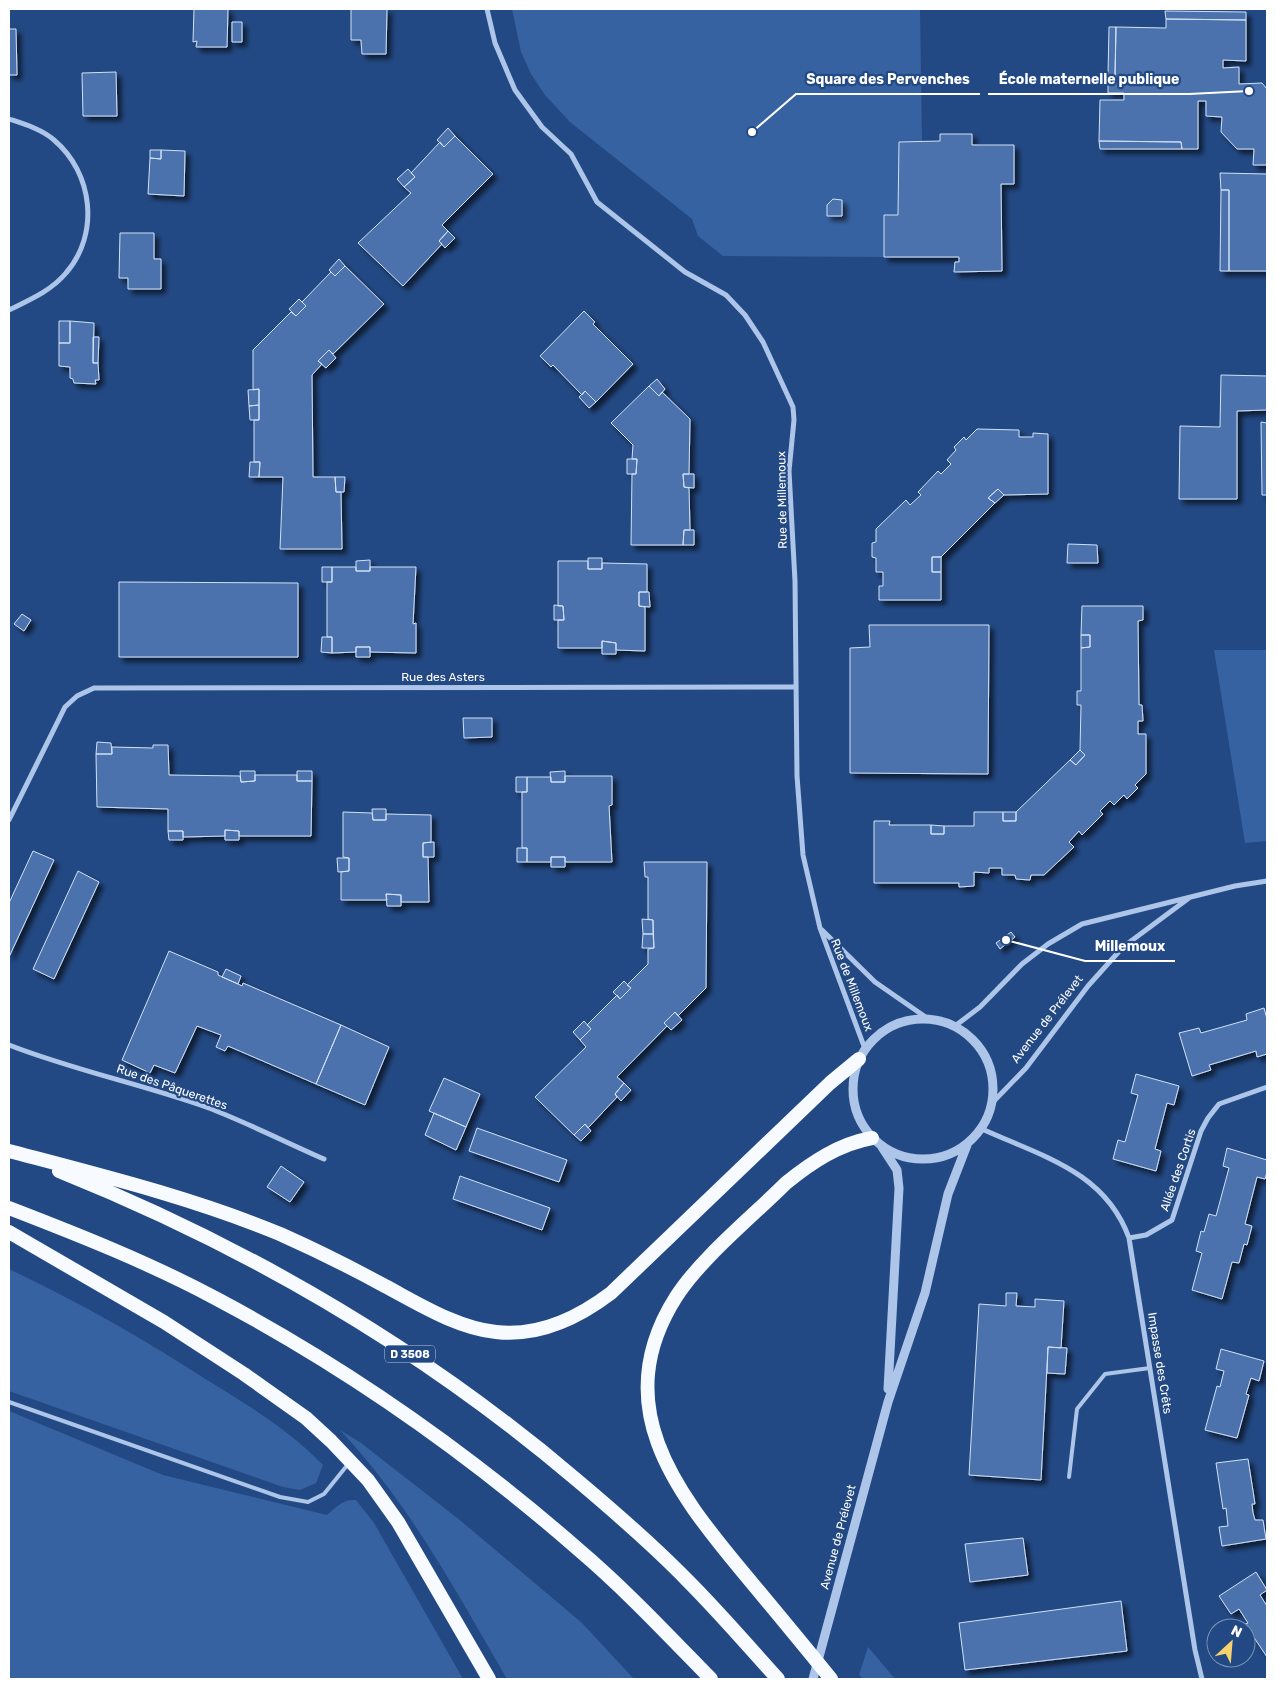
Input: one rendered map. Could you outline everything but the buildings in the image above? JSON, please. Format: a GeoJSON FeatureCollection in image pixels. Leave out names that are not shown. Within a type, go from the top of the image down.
{"type":"FeatureCollection","features":[{"type":"Feature","properties":{"kind":"highway"},"geometry":{"type":"LineString","coordinates":[[9,1152],[97,1174],[212,1209],[279,1234],[333,1258],[424,1307],[479,1329],[511,1333],[528,1332],[581,1314],[611,1293],[862,1054]]}},
{"type":"Feature","properties":{"kind":"highway"},"geometry":{"type":"LineString","coordinates":[[831,1679],[718,1541],[676,1483],[654,1434],[650,1417],[648,1374],[652,1350],[667,1313],[677,1295],[696,1272],[786,1182],[802,1170],[846,1144],[877,1142]]}},
{"type":"Feature","properties":{"kind":"highway","name":"D 3508"},"geometry":{"type":"LineString","coordinates":[[9,1152],[138,1204],[228,1247],[336,1307],[436,1371],[534,1444],[595,1496],[686,1579],[776,1679]]}},
{"type":"Feature","properties":{"kind":"highway"},"geometry":{"type":"LineString","coordinates":[[9,1208],[117,1252],[215,1298],[297,1343],[379,1395],[477,1466],[580,1550],[643,1610],[710,1679]]}},
{"type":"Feature","properties":{"kind":"highway"},"geometry":{"type":"LineString","coordinates":[[9,1232],[164,1322],[244,1374],[306,1418],[368,1480],[398,1522],[489,1679]]}},
{"type":"Feature","properties":{"kind":"street","name":"Rue de Millemoux"},"geometry":{"type":"LineString","coordinates":[[487,9],[495,43],[515,90],[542,127],[570,154],[597,202],[685,272],[726,295],[745,315],[762,342],[793,407],[794,420],[789,471],[795,581],[798,800],[803,855],[820,928],[862,1054]]}},
{"type":"Feature","properties":{"kind":"street"},"geometry":{"type":"LineString","coordinates":[[9,119],[37,129],[53,139],[66,152],[77,168],[84,185],[88,203],[88,221],[85,240],[78,257],[67,272],[54,285],[9,310]]}},
{"type":"Feature","properties":{"kind":"street","name":"Rue des Asters"},"geometry":{"type":"LineString","coordinates":[[9,820],[65,707],[76,696],[90,690],[103,688],[796,687]]}},
{"type":"Feature","properties":{"kind":"street","name":"Avenue de Prélevet"},"geometry":{"type":"LineString","coordinates":[[955,1026],[980,1007],[1022,964],[1082,924],[1192,896],[1267,880]]}},
{"type":"Feature","properties":{"kind":"street","name":"Avenue de Prélevet"},"geometry":{"type":"LineString","coordinates":[[993,1102],[1026,1068],[1088,986],[1124,947],[1192,896]]}},
{"type":"Feature","properties":{"kind":"street","name":"Rue de Millemoux"},"geometry":{"type":"LineString","coordinates":[[820,928],[875,982],[927,1018]]}},
{"type":"Feature","properties":{"kind":"street"},"geometry":{"type":"LineString","coordinates":[[927,1018],[955,1026],[970,1036],[982,1050],[990,1066],[994,1084],[993,1102],[982,1130],[967,1145],[951,1154],[934,1159],[915,1160],[898,1155],[877,1142],[860,1121],[854,1101],[853,1080],[862,1054],[875,1038],[892,1026],[913,1019],[927,1018]]}},
{"type":"Feature","properties":{"kind":"street","name":"Rue des Pâquerettes"},"geometry":{"type":"LineString","coordinates":[[9,1045],[76,1070],[124,1080],[205,1107],[324,1159]]}},
{"type":"Feature","properties":{"kind":"street","name":"Allée des Cortis"},"geometry":{"type":"LineString","coordinates":[[1129,1238],[1146,1235],[1172,1220],[1201,1131],[1219,1104],[1267,1087]]}},
{"type":"Feature","properties":{"kind":"street","name":"Impasse des Crêts"},"geometry":{"type":"LineString","coordinates":[[982,1130],[1083,1176],[1113,1204],[1123,1221],[1129,1238],[1195,1650],[1202,1679]]}},
{"type":"Feature","properties":{"kind":"street","name":"Avenue de Prélevet"},"geometry":{"type":"LineString","coordinates":[[877,1142],[897,1170],[899,1188],[888,1402]]}},
{"type":"Feature","properties":{"kind":"street","name":"Avenue de Prélevet"},"geometry":{"type":"LineString","coordinates":[[813,1679],[888,1402],[925,1293],[948,1194],[967,1145]]}},
{"type":"Feature","properties":{"kind":"lane"},"geometry":{"type":"LineString","coordinates":[[1070,1477],[1077,1409],[1105,1374],[1150,1368]]}},
{"type":"Feature","properties":{"kind":"lane"},"geometry":{"type":"LineString","coordinates":[[9,1402],[280,1497],[308,1502],[324,1494],[351,1461]]}},
{"type":"Feature","properties":{"kind":"shaded area"},"geometry":{"type":"Polygon","coordinates":[[[512,9],[920,9],[922,141],[899,142],[898,215],[884,215],[884,257],[723,256],[698,236],[692,219],[570,122],[545,95],[531,74],[521,52],[512,9]]]}},
{"type":"Feature","properties":{"kind":"shaded area"},"geometry":{"type":"Polygon","coordinates":[[[1214,650],[1267,650],[1267,841],[1245,843],[1214,650]]]}},
{"type":"Feature","properties":{"kind":"shaded area"},"geometry":{"type":"Polygon","coordinates":[[[9,1269],[85,1307],[135,1335],[268,1419],[296,1440],[323,1465],[316,1483],[300,1490],[283,1487],[9,1391],[9,1269]]]}},
{"type":"Feature","properties":{"kind":"shaded area"},"geometry":{"type":"Polygon","coordinates":[[[9,1411],[163,1475],[327,1515],[343,1502],[356,1500],[374,1523],[463,1679],[9,1679],[9,1411]]]}},
{"type":"Feature","properties":{"kind":"shaded area"},"geometry":{"type":"Polygon","coordinates":[[[340,1430],[361,1443],[461,1521],[582,1623],[634,1679],[507,1679],[410,1518],[365,1458],[340,1430]]]}},
{"type":"Feature","properties":{"kind":"shaded area"},"geometry":{"type":"Polygon","coordinates":[[[868,1647],[895,1679],[863,1679],[859,1675],[868,1647]]]}},
{"type":"Feature","properties":{"kind":"place","name":"École maternelle publique"},"geometry":{"type":"Point","coordinates":[1249,91]}},
{"type":"Feature","properties":{"kind":"place","name":"Square des Pervenches"},"geometry":{"type":"Point","coordinates":[752,132]}},
{"type":"Feature","properties":{"kind":"place","name":"Millemoux"},"geometry":{"type":"Point","coordinates":[1006,940]}}]}
